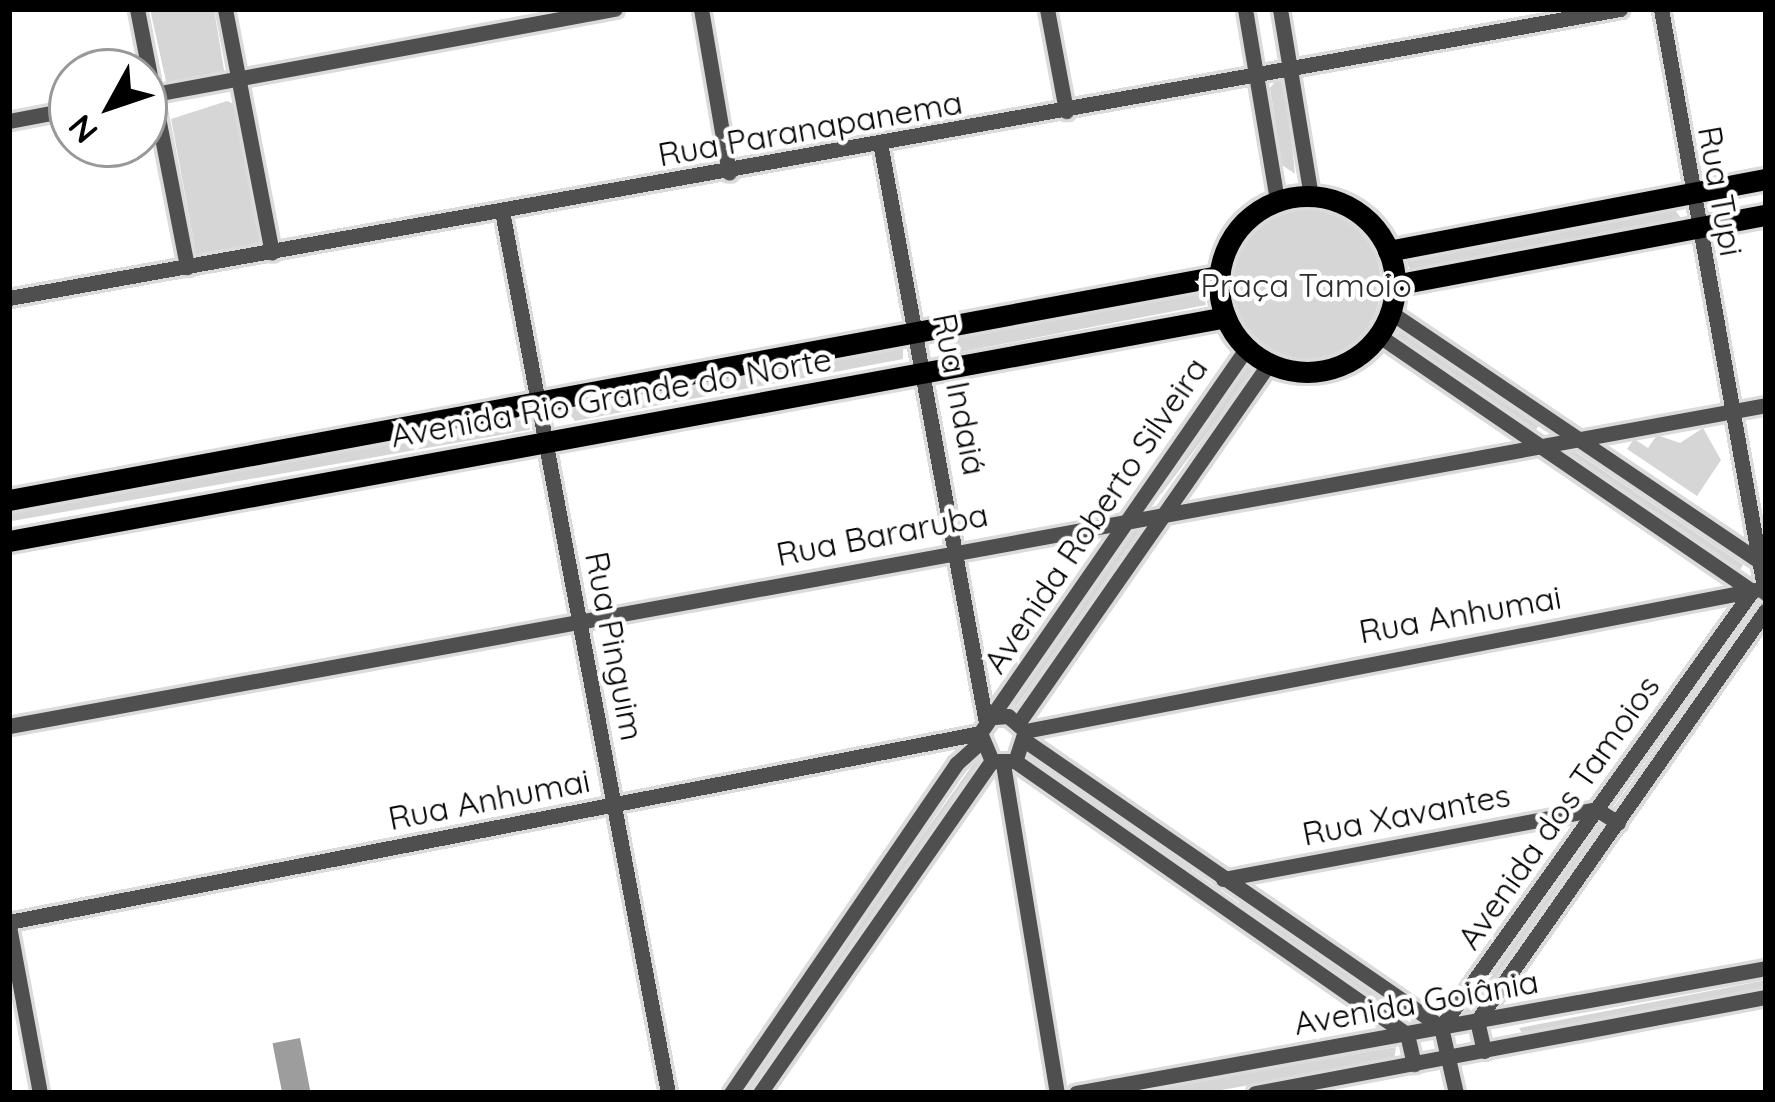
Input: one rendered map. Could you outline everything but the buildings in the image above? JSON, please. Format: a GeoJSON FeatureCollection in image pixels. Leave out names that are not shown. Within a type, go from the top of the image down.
{"type":"FeatureCollection","features":[{"type":"Feature","properties":{"kind":"main road"},"geometry":{"type":"LineString","coordinates":[[1388,251],[1766,179]]}},
{"type":"Feature","properties":{"kind":"main road"},"geometry":{"type":"LineString","coordinates":[[1312,196],[1358,213],[1388,251],[1394,285],[1390,312],[1378,335],[1329,369],[1269,363],[1246,348],[1226,317],[1219,277],[1244,222],[1277,201],[1312,196]]}},
{"type":"Feature","properties":{"kind":"main road"},"geometry":{"type":"LineString","coordinates":[[1394,285],[1766,215]]}},
{"type":"Feature","properties":{"kind":"main road","name":"Avenida Rio Grande do Norte"},"geometry":{"type":"LineString","coordinates":[[9,500],[1219,277]]}},
{"type":"Feature","properties":{"kind":"main road","name":"Avenida Rio Grande do Norte"},"geometry":{"type":"LineString","coordinates":[[9,541],[1226,317]]}},
{"type":"Feature","properties":{"kind":"street"},"geometry":{"type":"LineString","coordinates":[[137,9],[142,48]]}},
{"type":"Feature","properties":{"kind":"street"},"geometry":{"type":"LineString","coordinates":[[225,9],[272,252]]}},
{"type":"Feature","properties":{"kind":"street"},"geometry":{"type":"LineString","coordinates":[[168,91],[615,9]]}},
{"type":"Feature","properties":{"kind":"street"},"geometry":{"type":"LineString","coordinates":[[701,9],[729,173]]}},
{"type":"Feature","properties":{"kind":"street"},"geometry":{"type":"LineString","coordinates":[[1047,9],[1066,111]]}},
{"type":"Feature","properties":{"kind":"street"},"geometry":{"type":"LineString","coordinates":[[1244,9],[1277,201]]}},
{"type":"Feature","properties":{"kind":"street"},"geometry":{"type":"LineString","coordinates":[[1280,9],[1312,196]]}},
{"type":"Feature","properties":{"kind":"street","name":"Rua Paranapanema"},"geometry":{"type":"LineString","coordinates":[[9,298],[881,148],[1620,9]]}},
{"type":"Feature","properties":{"kind":"street","name":"Rua Tupi"},"geometry":{"type":"LineString","coordinates":[[1660,9],[1762,591]]}},
{"type":"Feature","properties":{"kind":"street"},"geometry":{"type":"LineString","coordinates":[[9,122],[48,115]]}},
{"type":"Feature","properties":{"kind":"street","name":"Rua Indaiá"},"geometry":{"type":"LineString","coordinates":[[881,148],[959,549],[985,729]]}},
{"type":"Feature","properties":{"kind":"street"},"geometry":{"type":"LineString","coordinates":[[165,168],[187,267]]}},
{"type":"Feature","properties":{"kind":"street","name":"Rua Pinguim"},"geometry":{"type":"LineString","coordinates":[[502,211],[542,402],[668,1093]]}},
{"type":"Feature","properties":{"kind":"street"},"geometry":{"type":"LineString","coordinates":[[1390,312],[1760,562]]}},
{"type":"Feature","properties":{"kind":"street"},"geometry":{"type":"LineString","coordinates":[[1378,335],[1532,443],[1762,591]]}},
{"type":"Feature","properties":{"kind":"street","name":"Avenida Roberto Silveira"},"geometry":{"type":"LineString","coordinates":[[731,1093],[1246,348]]}},
{"type":"Feature","properties":{"kind":"street","name":"Avenida Roberto Silveira"},"geometry":{"type":"LineString","coordinates":[[1003,762],[1269,363]]}},
{"type":"Feature","properties":{"kind":"street","name":"Rua Bararuba"},"geometry":{"type":"LineString","coordinates":[[9,726],[1532,443],[1766,405]]}},
{"type":"Feature","properties":{"kind":"street","name":"Rua Anhumai"},"geometry":{"type":"LineString","coordinates":[[1024,732],[1762,591]]}},
{"type":"Feature","properties":{"kind":"street","name":"Avenida dos Tamoios"},"geometry":{"type":"LineString","coordinates":[[1442,1028],[1596,809],[1762,591]]}},
{"type":"Feature","properties":{"kind":"street","name":"Avenida dos Tamoios"},"geometry":{"type":"LineString","coordinates":[[1478,1022],[1766,610]]}},
{"type":"Feature","properties":{"kind":"street"},"geometry":{"type":"LineString","coordinates":[[985,729],[1024,732],[1223,878],[1442,1028],[1456,1093]]}},
{"type":"Feature","properties":{"kind":"street"},"geometry":{"type":"LineString","coordinates":[[985,729],[1003,762],[1057,1093]]}},
{"type":"Feature","properties":{"kind":"street","name":"Rua Anhumai"},"geometry":{"type":"LineString","coordinates":[[9,924],[985,729]]}},
{"type":"Feature","properties":{"kind":"street"},"geometry":{"type":"LineString","coordinates":[[1003,762],[1211,896],[1407,1034],[1414,1064]]}},
{"type":"Feature","properties":{"kind":"street"},"geometry":{"type":"LineString","coordinates":[[760,1093],[1003,762]]}},
{"type":"Feature","properties":{"kind":"street"},"geometry":{"type":"LineString","coordinates":[[1596,809],[1618,823]]}},
{"type":"Feature","properties":{"kind":"street","name":"Rua Xavantes"},"geometry":{"type":"LineString","coordinates":[[1223,878],[1596,809]]}},
{"type":"Feature","properties":{"kind":"street"},"geometry":{"type":"LineString","coordinates":[[1211,896],[1223,878]]}},
{"type":"Feature","properties":{"kind":"street"},"geometry":{"type":"LineString","coordinates":[[9,924],[40,1093]]}},
{"type":"Feature","properties":{"kind":"street","name":"Avenida Goiânia"},"geometry":{"type":"LineString","coordinates":[[1076,1093],[1766,968]]}},
{"type":"Feature","properties":{"kind":"street","name":"Avenida Goiânia"},"geometry":{"type":"LineString","coordinates":[[1255,1093],[1766,997]]}},
{"type":"Feature","properties":{"kind":"street"},"geometry":{"type":"LineString","coordinates":[[1478,1022],[1484,1051]]}},
{"type":"Feature","properties":{"kind":"green space"},"geometry":{"type":"Polygon","coordinates":[[[150,9],[214,9],[225,76],[168,86],[168,48],[159,48],[150,9]]]}},
{"type":"Feature","properties":{"kind":"green space"},"geometry":{"type":"Polygon","coordinates":[[[1278,78],[1286,84],[1295,174],[1282,165],[1270,88],[1278,78]]]}},
{"type":"Feature","properties":{"kind":"green space"},"geometry":{"type":"Polygon","coordinates":[[[227,101],[234,104],[262,242],[197,259],[171,119],[227,101]]]}},
{"type":"Feature","properties":{"kind":"green space"},"geometry":{"type":"Polygon","coordinates":[[[1672,206],[1684,222],[1412,272],[1407,264],[1412,252],[1672,206]]]}},
{"type":"Feature","properties":{"kind":"green space","name":"Praça Tamoio"},"geometry":{"type":"Polygon","coordinates":[[[1306,209],[1335,215],[1359,231],[1375,255],[1381,284],[1375,313],[1359,337],[1335,353],[1306,359],[1277,353],[1253,337],[1237,313],[1231,284],[1237,255],[1253,231],[1277,215],[1306,209]]]}},
{"type":"Feature","properties":{"kind":"green space"},"geometry":{"type":"Polygon","coordinates":[[[1202,286],[1206,305],[956,353],[949,343],[951,332],[1202,286]]]}},
{"type":"Feature","properties":{"kind":"green space"},"geometry":{"type":"Polygon","coordinates":[[[1402,328],[1540,424],[1534,432],[1397,335],[1402,328]]]}},
{"type":"Feature","properties":{"kind":"green space"},"geometry":{"type":"Polygon","coordinates":[[[903,344],[903,359],[575,421],[569,413],[571,403],[903,344]]]}},
{"type":"Feature","properties":{"kind":"green space"},"geometry":{"type":"Polygon","coordinates":[[[1249,361],[1257,367],[1161,494],[1153,488],[1249,361]]]}},
{"type":"Feature","properties":{"kind":"green space"},"geometry":{"type":"Polygon","coordinates":[[[527,413],[530,430],[12,521],[9,504],[527,413]]]}},
{"type":"Feature","properties":{"kind":"green space"},"geometry":{"type":"Polygon","coordinates":[[[1703,428],[1721,460],[1697,496],[1627,449],[1634,439],[1648,448],[1657,435],[1680,443],[1703,428]]]}},
{"type":"Feature","properties":{"kind":"green space"},"geometry":{"type":"Polygon","coordinates":[[[1570,448],[1743,565],[1738,572],[1565,455],[1570,448]]]}},
{"type":"Feature","properties":{"kind":"green space"},"geometry":{"type":"Polygon","coordinates":[[[1134,524],[1143,530],[1015,708],[1013,700],[1134,524]]]}},
{"type":"Feature","properties":{"kind":"green space"},"geometry":{"type":"Polygon","coordinates":[[[1743,617],[1751,622],[1640,798],[1633,793],[1743,617]]]}},
{"type":"Feature","properties":{"kind":"green space"},"geometry":{"type":"Polygon","coordinates":[[[1036,750],[1197,862],[1190,871],[1030,759],[1036,750]]]}},
{"type":"Feature","properties":{"kind":"green space"},"geometry":{"type":"Polygon","coordinates":[[[979,756],[983,764],[751,1093],[739,1093],[979,756]]]}},
{"type":"Feature","properties":{"kind":"green space"},"geometry":{"type":"Polygon","coordinates":[[[1602,819],[1610,825],[1467,1014],[1459,1008],[1602,819]]]}},
{"type":"Feature","properties":{"kind":"green space"},"geometry":{"type":"Polygon","coordinates":[[[1241,900],[1409,1014],[1403,1023],[1235,909],[1241,900]]]}},
{"type":"Feature","properties":{"kind":"green space"},"geometry":{"type":"Polygon","coordinates":[[[1766,980],[1766,990],[1523,1035],[1519,1028],[1766,980]]]}},
{"type":"Feature","properties":{"kind":"green space"},"geometry":{"type":"Polygon","coordinates":[[[1396,1047],[1394,1060],[1204,1093],[1131,1093],[1396,1047]]]}},
{"type":"Feature","properties":{"kind":"shaded area"},"geometry":{"type":"Polygon","coordinates":[[[300,1038],[311,1093],[282,1093],[273,1043],[300,1038]]]}}]}
